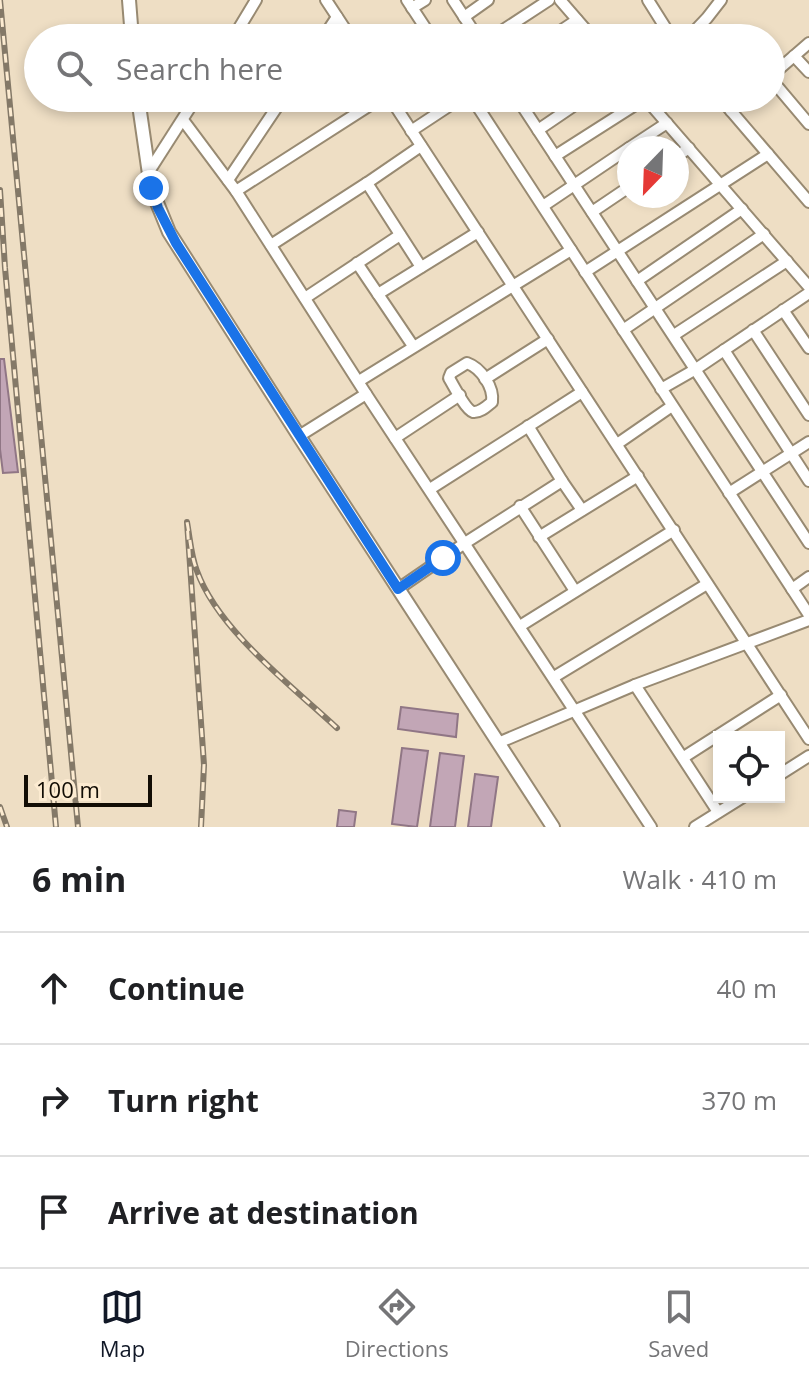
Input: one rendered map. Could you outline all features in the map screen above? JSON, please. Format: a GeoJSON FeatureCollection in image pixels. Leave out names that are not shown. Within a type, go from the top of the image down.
{"type":"FeatureCollection","features":[{"type":"Feature","properties":{"kind":"main road"},"geometry":{"type":"LineString","coordinates":[[129,0],[131,24]]}},
{"type":"Feature","properties":{"kind":"main road"},"geometry":{"type":"LineString","coordinates":[[140,112],[153,196],[169,232],[553,827]]}},
{"type":"Feature","properties":{"kind":"street"},"geometry":{"type":"LineString","coordinates":[[241,24],[256,0]]}},
{"type":"Feature","properties":{"kind":"street"},"geometry":{"type":"LineString","coordinates":[[326,0],[342,24]]}},
{"type":"Feature","properties":{"kind":"street"},"geometry":{"type":"LineString","coordinates":[[423,24],[409,4],[425,0]]}},
{"type":"Feature","properties":{"kind":"street"},"geometry":{"type":"LineString","coordinates":[[453,0],[469,24]]}},
{"type":"Feature","properties":{"kind":"street"},"geometry":{"type":"LineString","coordinates":[[464,17],[488,0]]}},
{"type":"Feature","properties":{"kind":"street"},"geometry":{"type":"LineString","coordinates":[[512,24],[549,0]]}},
{"type":"Feature","properties":{"kind":"street"},"geometry":{"type":"LineString","coordinates":[[560,0],[581,24]]}},
{"type":"Feature","properties":{"kind":"street"},"geometry":{"type":"LineString","coordinates":[[648,0],[662,24]]}},
{"type":"Feature","properties":{"kind":"street"},"geometry":{"type":"LineString","coordinates":[[701,24],[721,0]]}},
{"type":"Feature","properties":{"kind":"street"},"geometry":{"type":"LineString","coordinates":[[332,24],[337,17]]}},
{"type":"Feature","properties":{"kind":"street"},"geometry":{"type":"LineString","coordinates":[[571,24],[577,20]]}},
{"type":"Feature","properties":{"kind":"street"},"geometry":{"type":"LineString","coordinates":[[785,65],[809,43]]}},
{"type":"Feature","properties":{"kind":"street"},"geometry":{"type":"LineString","coordinates":[[794,56],[809,72]]}},
{"type":"Feature","properties":{"kind":"street"},"geometry":{"type":"LineString","coordinates":[[785,95],[809,124]]}},
{"type":"Feature","properties":{"kind":"street"},"geometry":{"type":"LineString","coordinates":[[148,173],[188,112]]}},
{"type":"Feature","properties":{"kind":"street"},"geometry":{"type":"LineString","coordinates":[[228,180],[274,112]]}},
{"type":"Feature","properties":{"kind":"street"},"geometry":{"type":"LineString","coordinates":[[236,191],[359,112]]}},
{"type":"Feature","properties":{"kind":"street"},"geometry":{"type":"LineString","coordinates":[[399,112],[809,739]]}},
{"type":"Feature","properties":{"kind":"street"},"geometry":{"type":"LineString","coordinates":[[411,131],[440,112]]}},
{"type":"Feature","properties":{"kind":"street"},"geometry":{"type":"LineString","coordinates":[[481,112],[809,618],[575,709],[498,743]]}},
{"type":"Feature","properties":{"kind":"street"},"geometry":{"type":"LineString","coordinates":[[526,112],[809,543]]}},
{"type":"Feature","properties":{"kind":"street"},"geometry":{"type":"LineString","coordinates":[[538,130],[564,112]]}},
{"type":"Feature","properties":{"kind":"street"},"geometry":{"type":"LineString","coordinates":[[555,156],[624,112]]}},
{"type":"Feature","properties":{"kind":"street"},"geometry":{"type":"LineString","coordinates":[[658,112],[678,136]]}},
{"type":"Feature","properties":{"kind":"street"},"geometry":{"type":"LineString","coordinates":[[732,112],[809,202]]}},
{"type":"Feature","properties":{"kind":"street"},"geometry":{"type":"LineString","coordinates":[[183,120],[236,191],[651,827]]}},
{"type":"Feature","properties":{"kind":"street"},"geometry":{"type":"LineString","coordinates":[[647,136],[667,123]]}},
{"type":"Feature","properties":{"kind":"street"},"geometry":{"type":"LineString","coordinates":[[271,245],[421,146]]}},
{"type":"Feature","properties":{"kind":"street"},"geometry":{"type":"LineString","coordinates":[[689,148],[809,287]]}},
{"type":"Feature","properties":{"kind":"street"},"geometry":{"type":"LineString","coordinates":[[585,272],[768,154]]}},
{"type":"Feature","properties":{"kind":"street"},"geometry":{"type":"LineString","coordinates":[[543,206],[617,156]]}},
{"type":"Feature","properties":{"kind":"street"},"geometry":{"type":"LineString","coordinates":[[367,183],[421,267]]}},
{"type":"Feature","properties":{"kind":"street"},"geometry":{"type":"LineString","coordinates":[[592,212],[617,195]]}},
{"type":"Feature","properties":{"kind":"street"},"geometry":{"type":"LineString","coordinates":[[637,281],[742,209]]}},
{"type":"Feature","properties":{"kind":"street"},"geometry":{"type":"LineString","coordinates":[[378,294],[478,232]]}},
{"type":"Feature","properties":{"kind":"street"},"geometry":{"type":"LineString","coordinates":[[623,330],[764,234]]}},
{"type":"Feature","properties":{"kind":"street"},"geometry":{"type":"LineString","coordinates":[[305,298],[400,235]]}},
{"type":"Feature","properties":{"kind":"street"},"geometry":{"type":"LineString","coordinates":[[359,381],[571,250]]}},
{"type":"Feature","properties":{"kind":"street"},"geometry":{"type":"LineString","coordinates":[[674,335],[787,261]]}},
{"type":"Feature","properties":{"kind":"street"},"geometry":{"type":"LineString","coordinates":[[357,263],[413,346]]}},
{"type":"Feature","properties":{"kind":"street"},"geometry":{"type":"LineString","coordinates":[[661,389],[809,293]]}},
{"type":"Feature","properties":{"kind":"street"},"geometry":{"type":"LineString","coordinates":[[783,310],[809,348]]}},
{"type":"Feature","properties":{"kind":"street"},"geometry":{"type":"LineString","coordinates":[[753,330],[809,415]]}},
{"type":"Feature","properties":{"kind":"street"},"geometry":{"type":"LineString","coordinates":[[485,379],[548,339]]}},
{"type":"Feature","properties":{"kind":"street"},"geometry":{"type":"LineString","coordinates":[[724,350],[809,481]]}},
{"type":"Feature","properties":{"kind":"street"},"geometry":{"type":"LineString","coordinates":[[465,364],[473,365],[485,379],[493,399],[475,412],[470,410],[460,395],[449,377],[465,364]]}},
{"type":"Feature","properties":{"kind":"street"},"geometry":{"type":"LineString","coordinates":[[430,489],[582,392]]}},
{"type":"Feature","properties":{"kind":"street"},"geometry":{"type":"LineString","coordinates":[[299,436],[366,394]]}},
{"type":"Feature","properties":{"kind":"street"},"geometry":{"type":"LineString","coordinates":[[395,438],[460,395]]}},
{"type":"Feature","properties":{"kind":"street"},"geometry":{"type":"LineString","coordinates":[[617,444],[672,406]]}},
{"type":"Feature","properties":{"kind":"street"},"geometry":{"type":"LineString","coordinates":[[528,426],[582,510]]}},
{"type":"Feature","properties":{"kind":"street"},"geometry":{"type":"LineString","coordinates":[[729,493],[809,442]]}},
{"type":"Feature","properties":{"kind":"street"},"geometry":{"type":"LineString","coordinates":[[539,537],[638,476]]}},
{"type":"Feature","properties":{"kind":"street"},"geometry":{"type":"LineString","coordinates":[[398,589],[562,481]]}},
{"type":"Feature","properties":{"kind":"street"},"geometry":{"type":"LineString","coordinates":[[520,506],[575,591]]}},
{"type":"Feature","properties":{"kind":"street"},"geometry":{"type":"LineString","coordinates":[[520,626],[674,530]]}},
{"type":"Feature","properties":{"kind":"street"},"geometry":{"type":"LineString","coordinates":[[792,589],[809,577]]}},
{"type":"Feature","properties":{"kind":"street"},"geometry":{"type":"LineString","coordinates":[[554,677],[707,584]]}},
{"type":"Feature","properties":{"kind":"street"},"geometry":{"type":"LineString","coordinates":[[635,685],[718,812]]}},
{"type":"Feature","properties":{"kind":"street"},"geometry":{"type":"LineString","coordinates":[[684,757],[781,695]]}},
{"type":"Feature","properties":{"kind":"street"},"geometry":{"type":"LineString","coordinates":[[785,771],[809,756]]}},
{"type":"Feature","properties":{"kind":"street"},"geometry":{"type":"LineString","coordinates":[[695,827],[733,803]]}},
{"type":"Feature","properties":{"kind":"building"},"geometry":{"type":"Polygon","coordinates":[[[0,359],[4,359],[18,472],[3,473],[0,359]]]}},
{"type":"Feature","properties":{"kind":"building"},"geometry":{"type":"Polygon","coordinates":[[[401,707],[458,714],[456,737],[398,729],[401,707]]]}},
{"type":"Feature","properties":{"kind":"building"},"geometry":{"type":"Polygon","coordinates":[[[402,748],[428,751],[417,827],[392,824],[402,748]]]}},
{"type":"Feature","properties":{"kind":"building"},"geometry":{"type":"Polygon","coordinates":[[[440,753],[464,756],[455,827],[430,827],[440,753]]]}},
{"type":"Feature","properties":{"kind":"building"},"geometry":{"type":"Polygon","coordinates":[[[475,774],[498,777],[491,827],[468,827],[475,774]]]}},
{"type":"Feature","properties":{"kind":"building"},"geometry":{"type":"Polygon","coordinates":[[[339,810],[356,812],[354,827],[337,827],[339,810]]]}},
{"type":"Feature","properties":{"kind":"railway"},"geometry":{"type":"LineString","coordinates":[[0,0],[78,827]]}},
{"type":"Feature","properties":{"kind":"railway"},"geometry":{"type":"LineString","coordinates":[[0,190],[56,827]]}},
{"type":"Feature","properties":{"kind":"railway"},"geometry":{"type":"LineString","coordinates":[[201,827],[204,765],[187,522],[197,571],[221,615],[258,656],[337,728]]}},
{"type":"Feature","properties":{"kind":"railway"},"geometry":{"type":"LineString","coordinates":[[0,807],[7,827]]}},
{"type":"Feature","properties":{"kind":"route"},"geometry":{"type":"LineString","coordinates":[[151,188],[169,232],[398,589],[443,558]]}}]}
